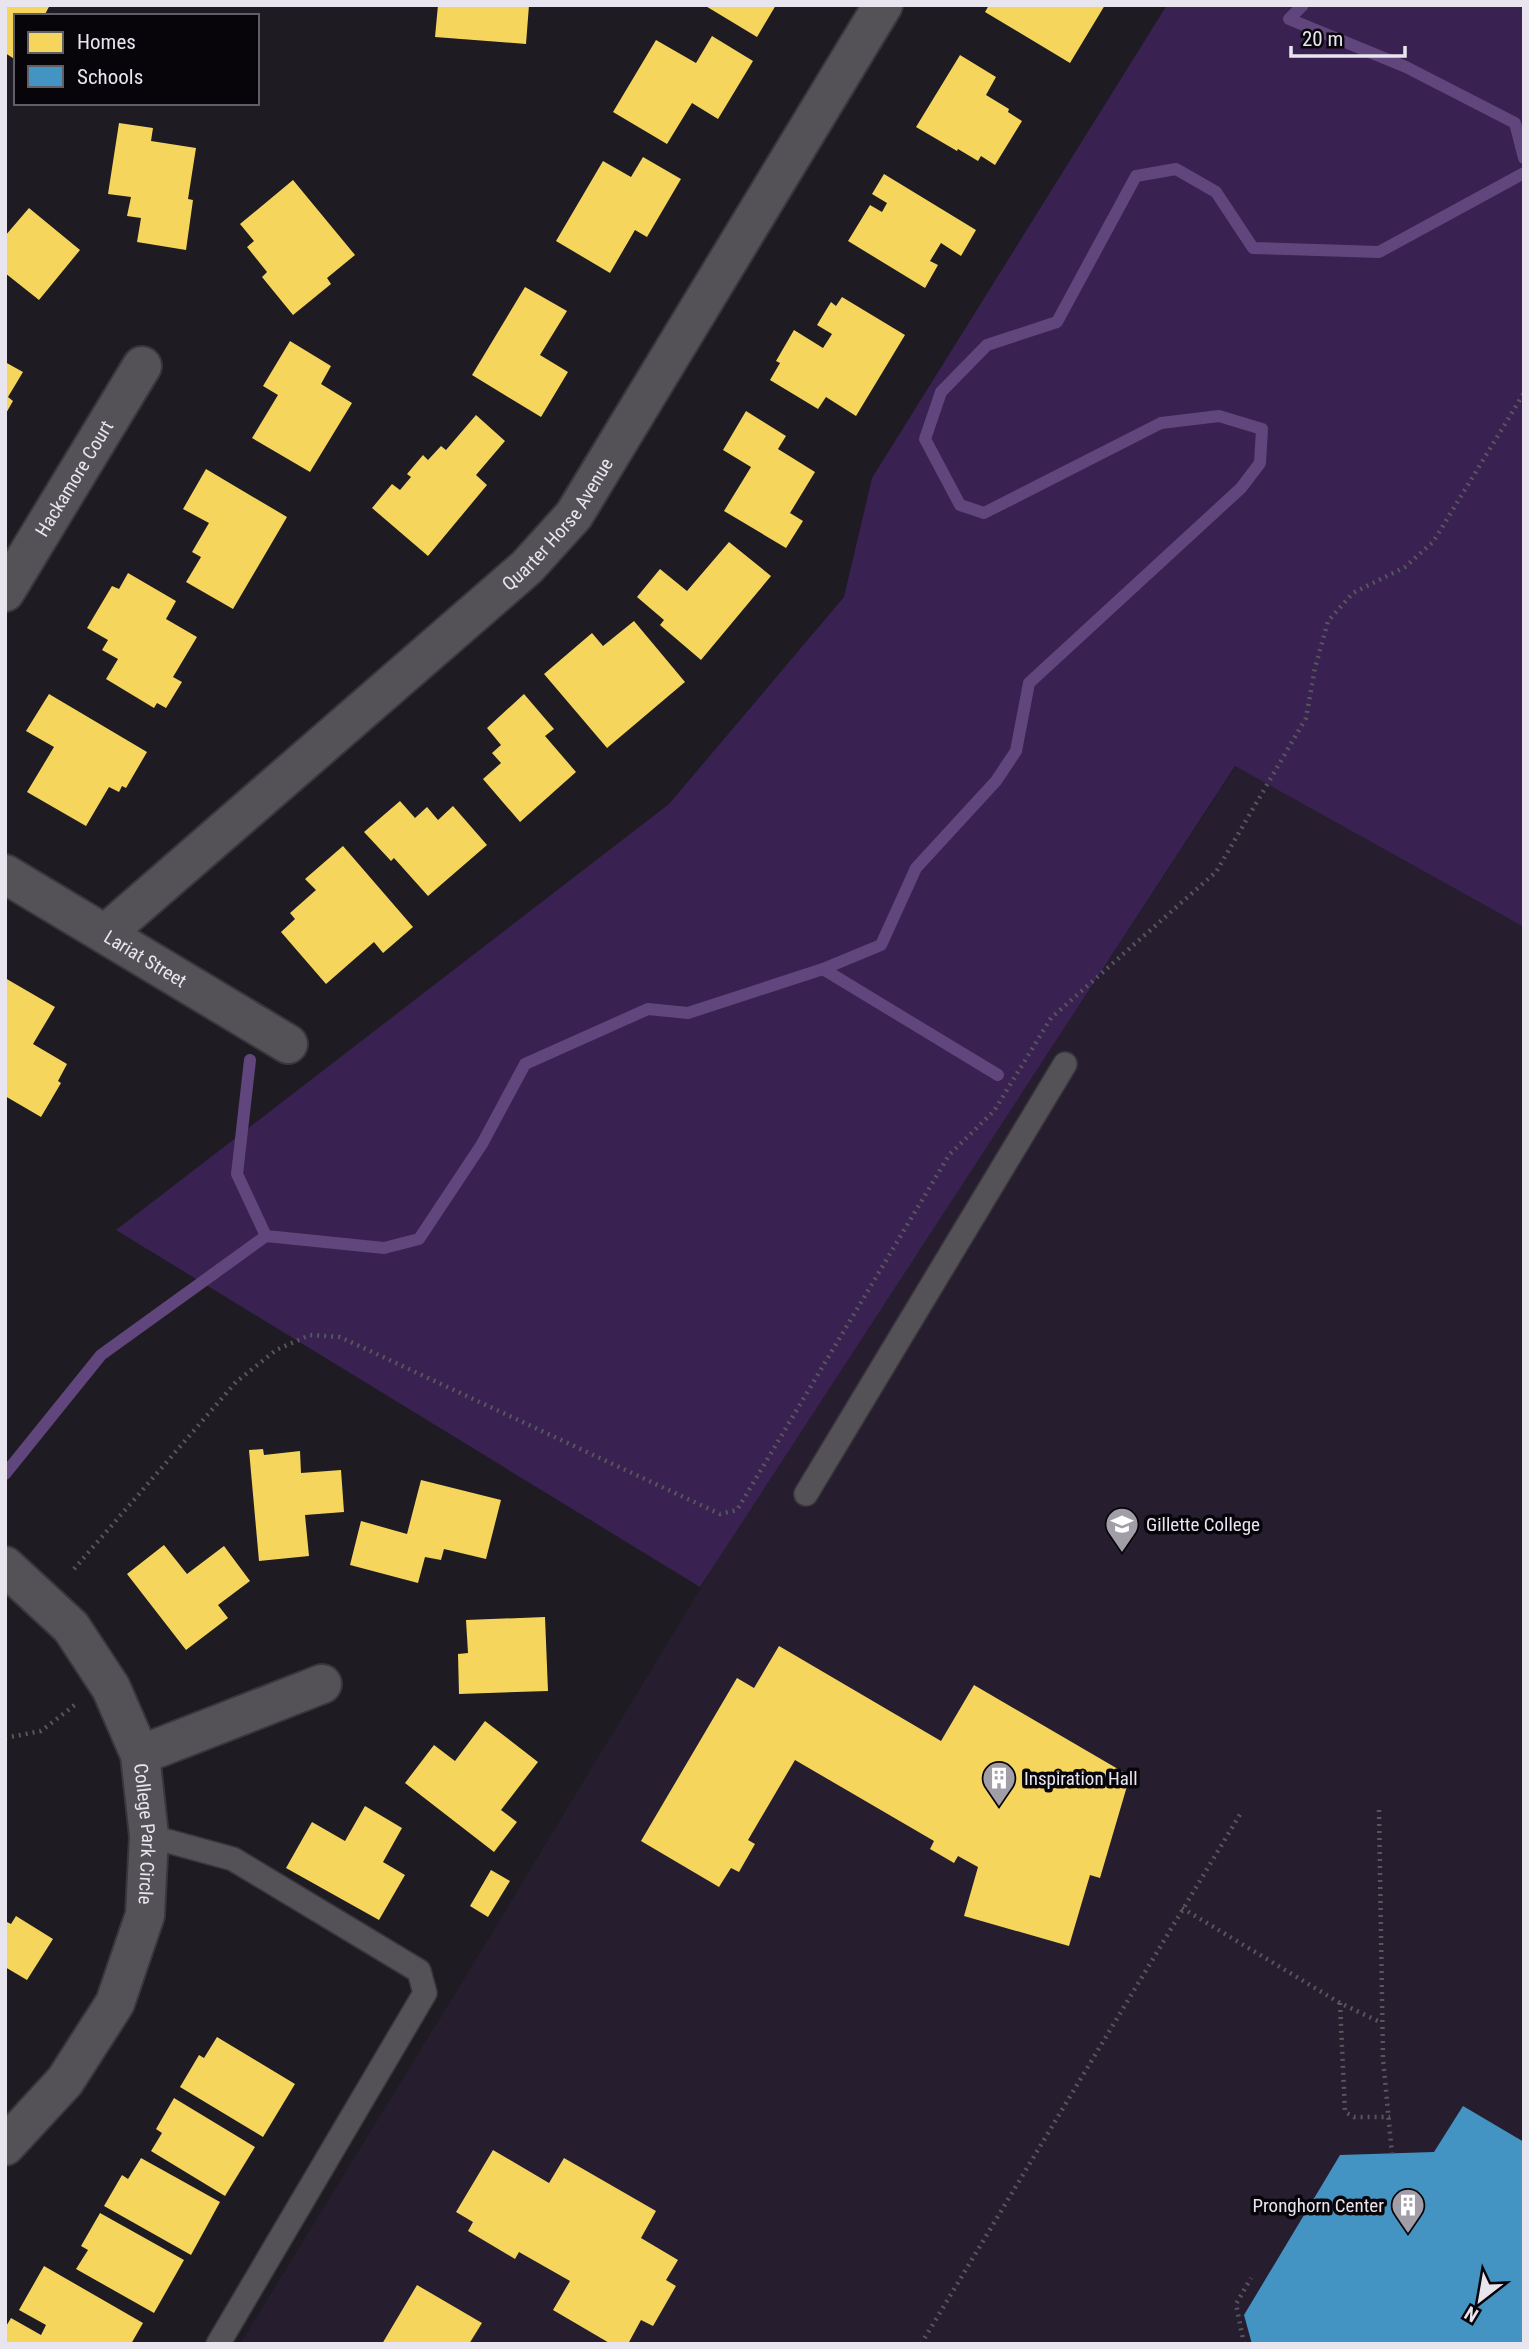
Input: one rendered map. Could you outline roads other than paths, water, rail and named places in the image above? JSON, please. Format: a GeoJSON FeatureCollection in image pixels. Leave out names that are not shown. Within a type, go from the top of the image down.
{"type":"FeatureCollection","features":[{"type":"Feature","properties":{"kind":"street","name":"Quarter Horse Avenue"},"geometry":{"type":"LineString","coordinates":[[104,934],[527,567],[574,515],[883,5]]}},
{"type":"Feature","properties":{"kind":"street","name":"Hackamore Court"},"geometry":{"type":"LineString","coordinates":[[5,592],[142,366]]}},
{"type":"Feature","properties":{"kind":"street","name":"Lariat Street"},"geometry":{"type":"LineString","coordinates":[[5,874],[288,1044]]}},
{"type":"Feature","properties":{"kind":"street","name":"College Park Circle"},"geometry":{"type":"LineString","coordinates":[[5,1566],[71,1627],[111,1688],[141,1755],[149,1836],[145,1915],[115,2003],[65,2081],[5,2146]]}},
{"type":"Feature","properties":{"kind":"street"},"geometry":{"type":"LineString","coordinates":[[141,1755],[322,1684]]}},
{"type":"Feature","properties":{"kind":"lane"},"geometry":{"type":"LineString","coordinates":[[806,1494],[1065,1063]]}},
{"type":"Feature","properties":{"kind":"lane"},"geometry":{"type":"LineString","coordinates":[[149,1836],[233,1859],[419,1970],[425,1993],[218,2344]]}},
{"type":"Feature","properties":{"kind":"waterway"},"geometry":{"type":"LineString","coordinates":[[1303,5],[1289,19],[1406,67],[1515,123],[1524,158]]}},
{"type":"Feature","properties":{"kind":"waterway"},"geometry":{"type":"LineString","coordinates":[[5,1474],[101,1355],[266,1236],[384,1248],[419,1239],[482,1144],[525,1064],[648,1009],[688,1013],[823,969],[881,945],[916,868],[996,781],[1016,751],[1029,683],[1241,488],[1260,463],[1262,429],[1219,416],[1161,423],[984,513],[960,505],[925,439],[941,392],[987,345],[1057,322],[1136,176],[1176,169],[1216,192],[1253,248],[1379,252],[1524,173]]}},
{"type":"Feature","properties":{"kind":"waterway"},"geometry":{"type":"LineString","coordinates":[[823,969],[998,1075]]}},
{"type":"Feature","properties":{"kind":"waterway"},"geometry":{"type":"LineString","coordinates":[[250,1060],[237,1174],[266,1236]]}},
{"type":"Feature","properties":{"kind":"place","name":"Gillette College"},"geometry":{"type":"Point","coordinates":[1122,1554]}},
{"type":"Feature","properties":{"kind":"place","name":"Inspiration Hall"},"geometry":{"type":"Point","coordinates":[999,1808]}},
{"type":"Feature","properties":{"kind":"place","name":"Pronghorn Center"},"geometry":{"type":"Point","coordinates":[1408,2235]}}]}
